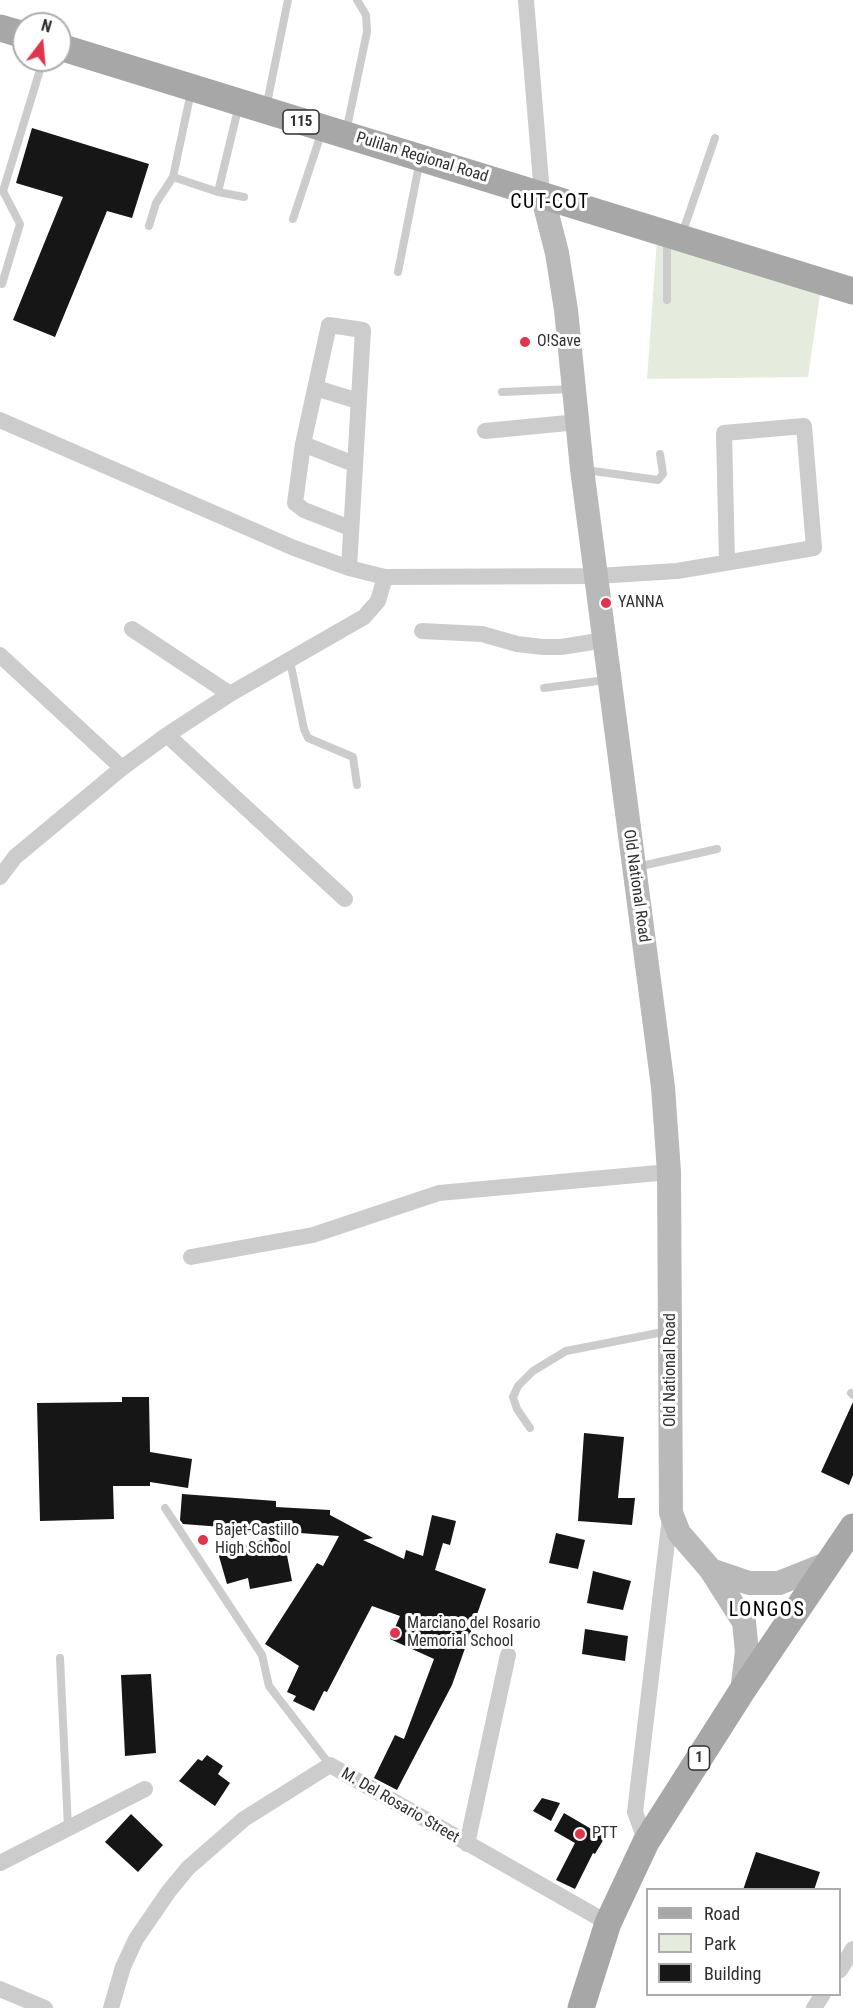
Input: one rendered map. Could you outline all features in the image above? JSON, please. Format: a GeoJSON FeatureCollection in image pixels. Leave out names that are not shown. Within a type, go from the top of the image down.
{"type":"FeatureCollection","features":[{"type":"Feature","properties":{"kind":"main road","name":"Pulilan Regional Road"},"geometry":{"type":"LineString","coordinates":[[72,51],[853,291]]}},
{"type":"Feature","properties":{"kind":"main road","name":"Old National Road"},"geometry":{"type":"LineString","coordinates":[[542,194],[557,253],[576,388],[582,469],[663,1088],[669,1172],[671,1513],[684,1540],[711,1570],[744,1623],[747,1652],[742,1691]]}},
{"type":"Feature","properties":{"kind":"main road","name":"1"},"geometry":{"type":"LineString","coordinates":[[581,2008],[608,1923],[646,1842],[742,1691],[853,1527]]}},
{"type":"Feature","properties":{"kind":"main road","name":"Old National Road"},"geometry":{"type":"LineString","coordinates":[[711,1570],[749,1583],[779,1583],[827,1564]]}},
{"type":"Feature","properties":{"kind":"street"},"geometry":{"type":"LineString","coordinates":[[526,0],[542,194]]}},
{"type":"Feature","properties":{"kind":"street"},"geometry":{"type":"LineString","coordinates":[[349,568],[363,330],[329,325],[303,444],[295,503],[304,510],[350,528]]}},
{"type":"Feature","properties":{"kind":"street"},"geometry":{"type":"LineString","coordinates":[[316,388],[358,401]]}},
{"type":"Feature","properties":{"kind":"street"},"geometry":{"type":"LineString","coordinates":[[0,420],[294,548],[349,568],[385,577],[597,576],[677,571],[814,548],[804,426],[724,433],[727,562]]}},
{"type":"Feature","properties":{"kind":"street"},"geometry":{"type":"LineString","coordinates":[[485,431],[578,422]]}},
{"type":"Feature","properties":{"kind":"street"},"geometry":{"type":"LineString","coordinates":[[303,444],[354,464]]}},
{"type":"Feature","properties":{"kind":"street"},"geometry":{"type":"LineString","coordinates":[[0,877],[15,857],[122,768],[167,735],[230,694],[364,617],[378,601],[385,577]]}},
{"type":"Feature","properties":{"kind":"street"},"geometry":{"type":"LineString","coordinates":[[132,629],[230,694]]}},
{"type":"Feature","properties":{"kind":"street"},"geometry":{"type":"LineString","coordinates":[[422,632],[482,634],[517,644],[543,647],[561,647],[605,640]]}},
{"type":"Feature","properties":{"kind":"street"},"geometry":{"type":"LineString","coordinates":[[0,655],[122,768]]}},
{"type":"Feature","properties":{"kind":"street"},"geometry":{"type":"LineString","coordinates":[[167,735],[345,899]]}},
{"type":"Feature","properties":{"kind":"street"},"geometry":{"type":"LineString","coordinates":[[191,1257],[313,1235],[439,1193],[669,1172]]}},
{"type":"Feature","properties":{"kind":"street"},"geometry":{"type":"LineString","coordinates":[[646,1842],[635,1812],[671,1513]]}},
{"type":"Feature","properties":{"kind":"street"},"geometry":{"type":"LineString","coordinates":[[467,1844],[508,1655]]}},
{"type":"Feature","properties":{"kind":"street","name":"M. Del Rosario Street"},"geometry":{"type":"LineString","coordinates":[[111,2008],[123,1967],[136,1939],[188,1868],[243,1819],[330,1765],[608,1923]]}},
{"type":"Feature","properties":{"kind":"street"},"geometry":{"type":"LineString","coordinates":[[0,1863],[145,1789]]}},
{"type":"Feature","properties":{"kind":"street"},"geometry":{"type":"LineString","coordinates":[[841,1968],[853,1949]]}},
{"type":"Feature","properties":{"kind":"street"},"geometry":{"type":"LineString","coordinates":[[0,1989],[45,2008]]}},
{"type":"Feature","properties":{"kind":"lane"},"geometry":{"type":"LineString","coordinates":[[265,111],[288,0]]}},
{"type":"Feature","properties":{"kind":"lane"},"geometry":{"type":"LineString","coordinates":[[293,219],[334,132],[367,32],[366,15],[357,0]]}},
{"type":"Feature","properties":{"kind":"lane"},"geometry":{"type":"LineString","coordinates":[[2,284],[20,224],[3,191],[39,72]]}},
{"type":"Feature","properties":{"kind":"lane"},"geometry":{"type":"LineString","coordinates":[[149,226],[156,203],[173,177],[192,88]]}},
{"type":"Feature","properties":{"kind":"lane"},"geometry":{"type":"LineString","coordinates":[[218,192],[239,103]]}},
{"type":"Feature","properties":{"kind":"lane"},"geometry":{"type":"LineString","coordinates":[[667,300],[674,235],[715,138]]}},
{"type":"Feature","properties":{"kind":"lane"},"geometry":{"type":"LineString","coordinates":[[398,272],[421,157]]}},
{"type":"Feature","properties":{"kind":"lane"},"geometry":{"type":"LineString","coordinates":[[173,177],[244,198]]}},
{"type":"Feature","properties":{"kind":"lane"},"geometry":{"type":"LineString","coordinates":[[502,393],[576,388]]}},
{"type":"Feature","properties":{"kind":"lane"},"geometry":{"type":"LineString","coordinates":[[582,469],[658,480],[663,474],[660,454]]}},
{"type":"Feature","properties":{"kind":"lane"},"geometry":{"type":"LineString","coordinates":[[290,661],[304,729],[308,738],[353,757],[357,785]]}},
{"type":"Feature","properties":{"kind":"lane"},"geometry":{"type":"LineString","coordinates":[[544,688],[610,679]]}},
{"type":"Feature","properties":{"kind":"lane"},"geometry":{"type":"LineString","coordinates":[[633,868],[717,849]]}},
{"type":"Feature","properties":{"kind":"lane"},"geometry":{"type":"LineString","coordinates":[[530,1428],[517,1409],[513,1397],[518,1386],[533,1371],[566,1352],[671,1331]]}},
{"type":"Feature","properties":{"kind":"lane"},"geometry":{"type":"LineString","coordinates":[[165,1508],[262,1655],[268,1686],[330,1765]]}},
{"type":"Feature","properties":{"kind":"lane"},"geometry":{"type":"LineString","coordinates":[[60,1658],[68,1828]]}},
{"type":"Feature","properties":{"kind":"green space"},"geometry":{"type":"Polygon","coordinates":[[[657,239],[821,288],[808,377],[647,379],[657,239]]]}},
{"type":"Feature","properties":{"kind":"building"},"geometry":{"type":"Polygon","coordinates":[[[32,128],[149,164],[132,218],[107,211],[55,337],[13,320],[63,197],[16,183],[32,128]]]}},
{"type":"Feature","properties":{"kind":"building"},"geometry":{"type":"Polygon","coordinates":[[[122,1397],[149,1397],[150,1452],[192,1459],[188,1488],[150,1482],[150,1486],[113,1486],[114,1519],[40,1521],[37,1403],[122,1402],[122,1397]]]}},
{"type":"Feature","properties":{"kind":"building"},"geometry":{"type":"Polygon","coordinates":[[[853,1402],[853,1475],[849,1485],[821,1472],[853,1402]]]}},
{"type":"Feature","properties":{"kind":"building"},"geometry":{"type":"Polygon","coordinates":[[[584,1433],[624,1437],[618,1498],[635,1498],[632,1525],[578,1521],[584,1433]]]}},
{"type":"Feature","properties":{"kind":"building"},"geometry":{"type":"Polygon","coordinates":[[[182,1494],[276,1501],[276,1507],[330,1510],[330,1515],[373,1538],[363,1540],[404,1559],[406,1550],[423,1556],[432,1515],[456,1521],[450,1545],[443,1543],[435,1570],[486,1589],[452,1685],[397,1790],[374,1778],[395,1735],[404,1739],[434,1659],[390,1639],[400,1616],[372,1606],[327,1692],[324,1691],[314,1711],[293,1701],[296,1696],[287,1692],[299,1666],[265,1644],[317,1563],[323,1566],[339,1536],[183,1524],[180,1520],[182,1494]]]}},
{"type":"Feature","properties":{"kind":"building"},"geometry":{"type":"Polygon","coordinates":[[[556,1533],[585,1540],[578,1569],[549,1563],[556,1533]]]}},
{"type":"Feature","properties":{"kind":"building"},"geometry":{"type":"Polygon","coordinates":[[[272,1537],[285,1545],[292,1581],[250,1589],[248,1578],[227,1584],[218,1553],[272,1537]]]}},
{"type":"Feature","properties":{"kind":"building"},"geometry":{"type":"Polygon","coordinates":[[[593,1571],[631,1581],[623,1610],[587,1603],[593,1571]]]}},
{"type":"Feature","properties":{"kind":"building"},"geometry":{"type":"Polygon","coordinates":[[[585,1629],[628,1636],[625,1661],[582,1654],[585,1629]]]}},
{"type":"Feature","properties":{"kind":"building"},"geometry":{"type":"Polygon","coordinates":[[[151,1674],[156,1753],[125,1756],[121,1675],[151,1674]]]}},
{"type":"Feature","properties":{"kind":"building"},"geometry":{"type":"Polygon","coordinates":[[[207,1755],[223,1766],[218,1774],[230,1783],[215,1806],[179,1781],[198,1759],[202,1761],[207,1755]]]}},
{"type":"Feature","properties":{"kind":"building"},"geometry":{"type":"Polygon","coordinates":[[[542,1798],[560,1803],[551,1821],[533,1811],[542,1798]]]}},
{"type":"Feature","properties":{"kind":"building"},"geometry":{"type":"Polygon","coordinates":[[[564,1813],[605,1837],[595,1854],[593,1853],[575,1889],[556,1880],[575,1843],[554,1831],[564,1813]]]}},
{"type":"Feature","properties":{"kind":"building"},"geometry":{"type":"Polygon","coordinates":[[[131,1814],[163,1845],[138,1872],[105,1842],[131,1814]]]}},
{"type":"Feature","properties":{"kind":"building"},"geometry":{"type":"Polygon","coordinates":[[[756,1852],[820,1872],[815,1888],[744,1888],[756,1852]]]}},
{"type":"Feature","properties":{"kind":"place","name":"O!Save"},"geometry":{"type":"Point","coordinates":[525,342]}},
{"type":"Feature","properties":{"kind":"place","name":"YANNA"},"geometry":{"type":"Point","coordinates":[606,603]}},
{"type":"Feature","properties":{"kind":"place","name":"Bajet-Castillo High School"},"geometry":{"type":"Point","coordinates":[203,1540]}},
{"type":"Feature","properties":{"kind":"place","name":"Marciano del Rosario Memorial School"},"geometry":{"type":"Point","coordinates":[395,1633]}},
{"type":"Feature","properties":{"kind":"place","name":"PTT"},"geometry":{"type":"Point","coordinates":[580,1834]}},
{"type":"Feature","properties":{"kind":"district","name":"CUT-COT"},"geometry":{"type":"Point","coordinates":[550,203]}},
{"type":"Feature","properties":{"kind":"district","name":"LONGOS"},"geometry":{"type":"Point","coordinates":[767,1611]}}]}
